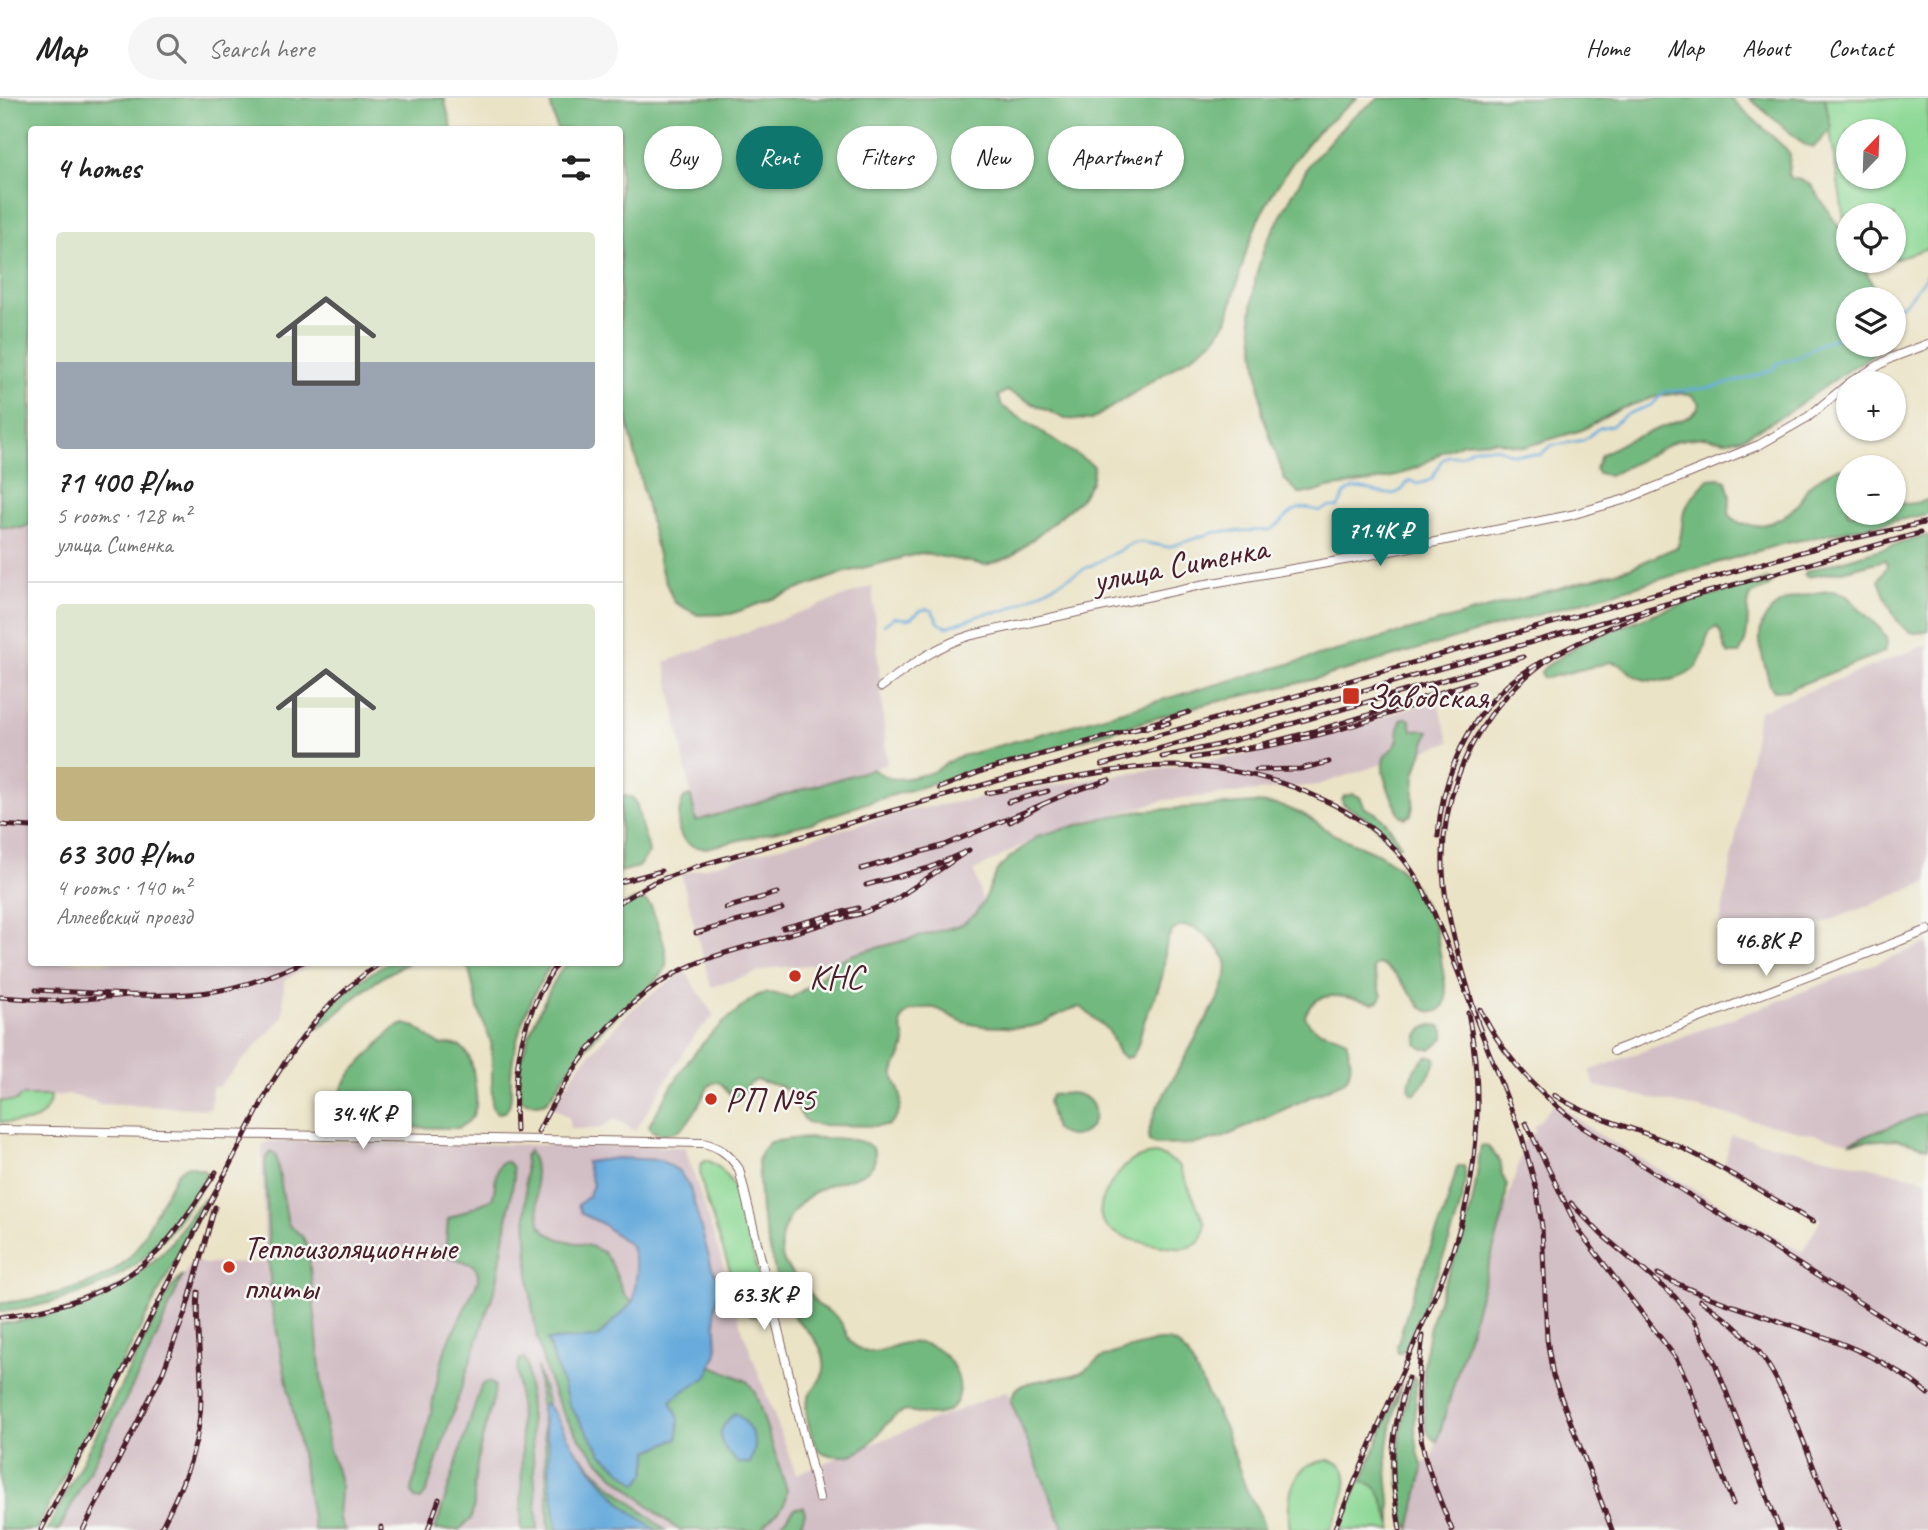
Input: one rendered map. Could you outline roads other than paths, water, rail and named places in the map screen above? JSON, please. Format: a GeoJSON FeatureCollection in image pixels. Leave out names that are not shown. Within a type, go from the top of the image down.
{"type":"FeatureCollection","features":[{"type":"Feature","properties":{"kind":"street","name":"улица Ситенка"},"geometry":{"type":"LineString","coordinates":[[1870,371],[1891,358],[1928,344]]}},
{"type":"Feature","properties":{"kind":"street","name":"улица Ситенка"},"geometry":{"type":"LineString","coordinates":[[881,687],[934,650],[972,635],[1200,584],[1350,559],[1599,508],[1759,445],[1808,417],[1836,394]]}},
{"type":"Feature","properties":{"kind":"street"},"geometry":{"type":"LineString","coordinates":[[1614,1051],[1928,930]]}},
{"type":"Feature","properties":{"kind":"street"},"geometry":{"type":"LineString","coordinates":[[0,1130],[703,1143],[718,1147],[731,1157],[739,1169],[819,1498]]}},
{"type":"Feature","properties":{"kind":"water"},"geometry":{"type":"Polygon","coordinates":[[[618,1158],[660,1160],[679,1171],[690,1188],[712,1268],[721,1283],[715,1308],[717,1353],[707,1377],[671,1401],[679,1419],[678,1438],[649,1451],[646,1472],[637,1484],[602,1454],[570,1406],[547,1340],[597,1338],[633,1302],[637,1271],[631,1246],[601,1223],[582,1214],[578,1205],[588,1197],[593,1185],[586,1162],[618,1158]]]}},
{"type":"Feature","properties":{"kind":"water"},"geometry":{"type":"Polygon","coordinates":[[[545,1403],[554,1413],[576,1451],[605,1485],[626,1508],[656,1530],[558,1530],[550,1480],[549,1446],[541,1408],[545,1403]]]}},
{"type":"Feature","properties":{"kind":"water"},"geometry":{"type":"Polygon","coordinates":[[[735,1413],[746,1423],[755,1441],[750,1463],[738,1463],[726,1450],[721,1438],[723,1427],[735,1413]]]}},
{"type":"Feature","properties":{"kind":"waterway"},"geometry":{"type":"LineString","coordinates":[[1906,302],[1928,274]]}},
{"type":"Feature","properties":{"kind":"waterway"},"geometry":{"type":"LineString","coordinates":[[884,625],[894,617],[911,618],[921,610],[928,609],[939,623],[947,627],[987,613],[1004,611],[1133,543],[1168,547],[1216,532],[1270,530],[1299,508],[1321,511],[1328,507],[1338,507],[1346,493],[1353,489],[1390,494],[1403,489],[1410,480],[1418,484],[1425,482],[1432,479],[1441,461],[1448,456],[1460,456],[1471,449],[1497,448],[1512,454],[1540,455],[1550,446],[1584,440],[1599,428],[1613,425],[1625,415],[1651,405],[1665,391],[1713,387],[1746,379],[1772,370],[1778,363],[1799,357],[1819,344],[1836,338]]}},
{"type":"Feature","properties":{"kind":"railway"},"geometry":{"type":"LineString","coordinates":[[623,900],[654,882],[698,866],[1837,542],[1928,522]]}},
{"type":"Feature","properties":{"kind":"railway"},"geometry":{"type":"LineString","coordinates":[[1690,597],[1920,533]]}},
{"type":"Feature","properties":{"kind":"railway"},"geometry":{"type":"LineString","coordinates":[[1102,765],[1690,597],[1610,627],[1554,655]]}},
{"type":"Feature","properties":{"kind":"railway"},"geometry":{"type":"LineString","coordinates":[[987,793],[1115,770],[1182,766],[1255,776],[1302,790],[1324,800],[1357,818],[1377,833],[1410,868],[1433,912],[1478,1024],[1446,902],[1443,857],[1450,802],[1458,776],[1482,727],[1517,685],[1554,655],[1507,686],[1488,706],[1465,739],[1449,777],[1438,836]]}},
{"type":"Feature","properties":{"kind":"railway"},"geometry":{"type":"LineString","coordinates":[[1162,757],[1218,745],[1523,657]]}},
{"type":"Feature","properties":{"kind":"railway"},"geometry":{"type":"LineString","coordinates":[[1192,758],[1299,735],[1473,682],[1360,724],[1243,750]]}},
{"type":"Feature","properties":{"kind":"railway"},"geometry":{"type":"LineString","coordinates":[[1169,723],[1127,731],[1189,712]]}},
{"type":"Feature","properties":{"kind":"railway"},"geometry":{"type":"LineString","coordinates":[[939,788],[985,770],[1127,731]]}},
{"type":"Feature","properties":{"kind":"railway"},"geometry":{"type":"LineString","coordinates":[[1256,770],[1300,769],[1329,762]]}},
{"type":"Feature","properties":{"kind":"railway"},"geometry":{"type":"LineString","coordinates":[[1043,804],[1109,780]]}},
{"type":"Feature","properties":{"kind":"railway"},"geometry":{"type":"LineString","coordinates":[[1008,802],[1048,791]]}},
{"type":"Feature","properties":{"kind":"railway"},"geometry":{"type":"LineString","coordinates":[[861,869],[945,845],[1043,804],[1010,822]]}},
{"type":"Feature","properties":{"kind":"railway"},"geometry":{"type":"LineString","coordinates":[[0,825],[28,827]]}},
{"type":"Feature","properties":{"kind":"railway"},"geometry":{"type":"LineString","coordinates":[[863,913],[893,901],[969,850],[929,868],[866,885]]}},
{"type":"Feature","properties":{"kind":"railway"},"geometry":{"type":"LineString","coordinates":[[623,881],[661,871]]}},
{"type":"Feature","properties":{"kind":"railway"},"geometry":{"type":"LineString","coordinates":[[726,908],[777,893]]}},
{"type":"Feature","properties":{"kind":"railway"},"geometry":{"type":"LineString","coordinates":[[538,1132],[578,1063],[613,1022],[632,1003],[654,987],[676,973],[731,951],[863,913],[783,928],[858,908]]}},
{"type":"Feature","properties":{"kind":"railway"},"geometry":{"type":"LineString","coordinates":[[696,933],[782,909]]}},
{"type":"Feature","properties":{"kind":"railway"},"geometry":{"type":"LineString","coordinates":[[130,995],[177,995],[218,990],[259,980],[294,966]]}},
{"type":"Feature","properties":{"kind":"railway"},"geometry":{"type":"LineString","coordinates":[[41,1530],[273,1081],[321,1015],[349,987],[376,966]]}},
{"type":"Feature","properties":{"kind":"railway"},"geometry":{"type":"LineString","coordinates":[[516,1131],[516,1085],[522,1043],[535,1003],[556,966]]}},
{"type":"Feature","properties":{"kind":"railway"},"geometry":{"type":"LineString","coordinates":[[0,997],[61,1001],[130,995],[36,990]]}},
{"type":"Feature","properties":{"kind":"railway"},"geometry":{"type":"LineString","coordinates":[[1480,1009],[1524,1074],[1582,1127],[1928,1346]]}},
{"type":"Feature","properties":{"kind":"railway"},"geometry":{"type":"LineString","coordinates":[[1334,1530],[1443,1277],[1462,1221],[1473,1162],[1477,1103],[1468,1013]]}},
{"type":"Feature","properties":{"kind":"railway"},"geometry":{"type":"LineString","coordinates":[[1478,1024],[1522,1137],[1537,1191],[1542,1227],[1547,1339],[1553,1376],[1612,1530]]}},
{"type":"Feature","properties":{"kind":"railway"},"geometry":{"type":"LineString","coordinates":[[1554,1095],[1601,1118],[1699,1156],[1813,1222]]}},
{"type":"Feature","properties":{"kind":"railway"},"geometry":{"type":"LineString","coordinates":[[1526,1123],[1579,1231],[1676,1358],[1733,1504]]}},
{"type":"Feature","properties":{"kind":"railway"},"geometry":{"type":"LineString","coordinates":[[0,1317],[66,1303],[108,1287],[127,1276],[145,1263],[170,1238],[216,1172]]}},
{"type":"Feature","properties":{"kind":"railway"},"geometry":{"type":"LineString","coordinates":[[1571,1203],[1601,1234],[1675,1297],[1692,1317],[1715,1363],[1780,1530]]}},
{"type":"Feature","properties":{"kind":"railway"},"geometry":{"type":"LineString","coordinates":[[83,1530],[163,1372],[186,1310],[215,1207]]}},
{"type":"Feature","properties":{"kind":"railway"},"geometry":{"type":"LineString","coordinates":[[1658,1274],[1691,1290],[1798,1327],[1867,1355],[1899,1372],[1928,1394]]}},
{"type":"Feature","properties":{"kind":"railway"},"geometry":{"type":"LineString","coordinates":[[160,1530],[191,1460],[199,1425],[201,1385],[198,1292]]}},
{"type":"Feature","properties":{"kind":"railway"},"geometry":{"type":"LineString","coordinates":[[1700,1300],[1744,1335],[1772,1371],[1795,1420],[1838,1530]]}},
{"type":"Feature","properties":{"kind":"railway"},"geometry":{"type":"LineString","coordinates":[[1423,1336],[1418,1397],[1422,1442],[1431,1476],[1452,1530]]}},
{"type":"Feature","properties":{"kind":"railway"},"geometry":{"type":"LineString","coordinates":[[1400,1530],[1394,1485],[1393,1446],[1408,1378]]}},
{"type":"Feature","properties":{"kind":"railway"},"geometry":{"type":"LineString","coordinates":[[428,1530],[439,1499]]}},
{"type":"Feature","properties":{"kind":"place","name":"Заводская"},"geometry":{"type":"Point","coordinates":[1351,696]}},
{"type":"Feature","properties":{"kind":"place","name":"КНС"},"geometry":{"type":"Point","coordinates":[795,976]}},
{"type":"Feature","properties":{"kind":"place","name":"РП №5"},"geometry":{"type":"Point","coordinates":[711,1099]}},
{"type":"Feature","properties":{"kind":"place","name":"Теплоизоляционные плиты"},"geometry":{"type":"Point","coordinates":[229,1267]}}]}
